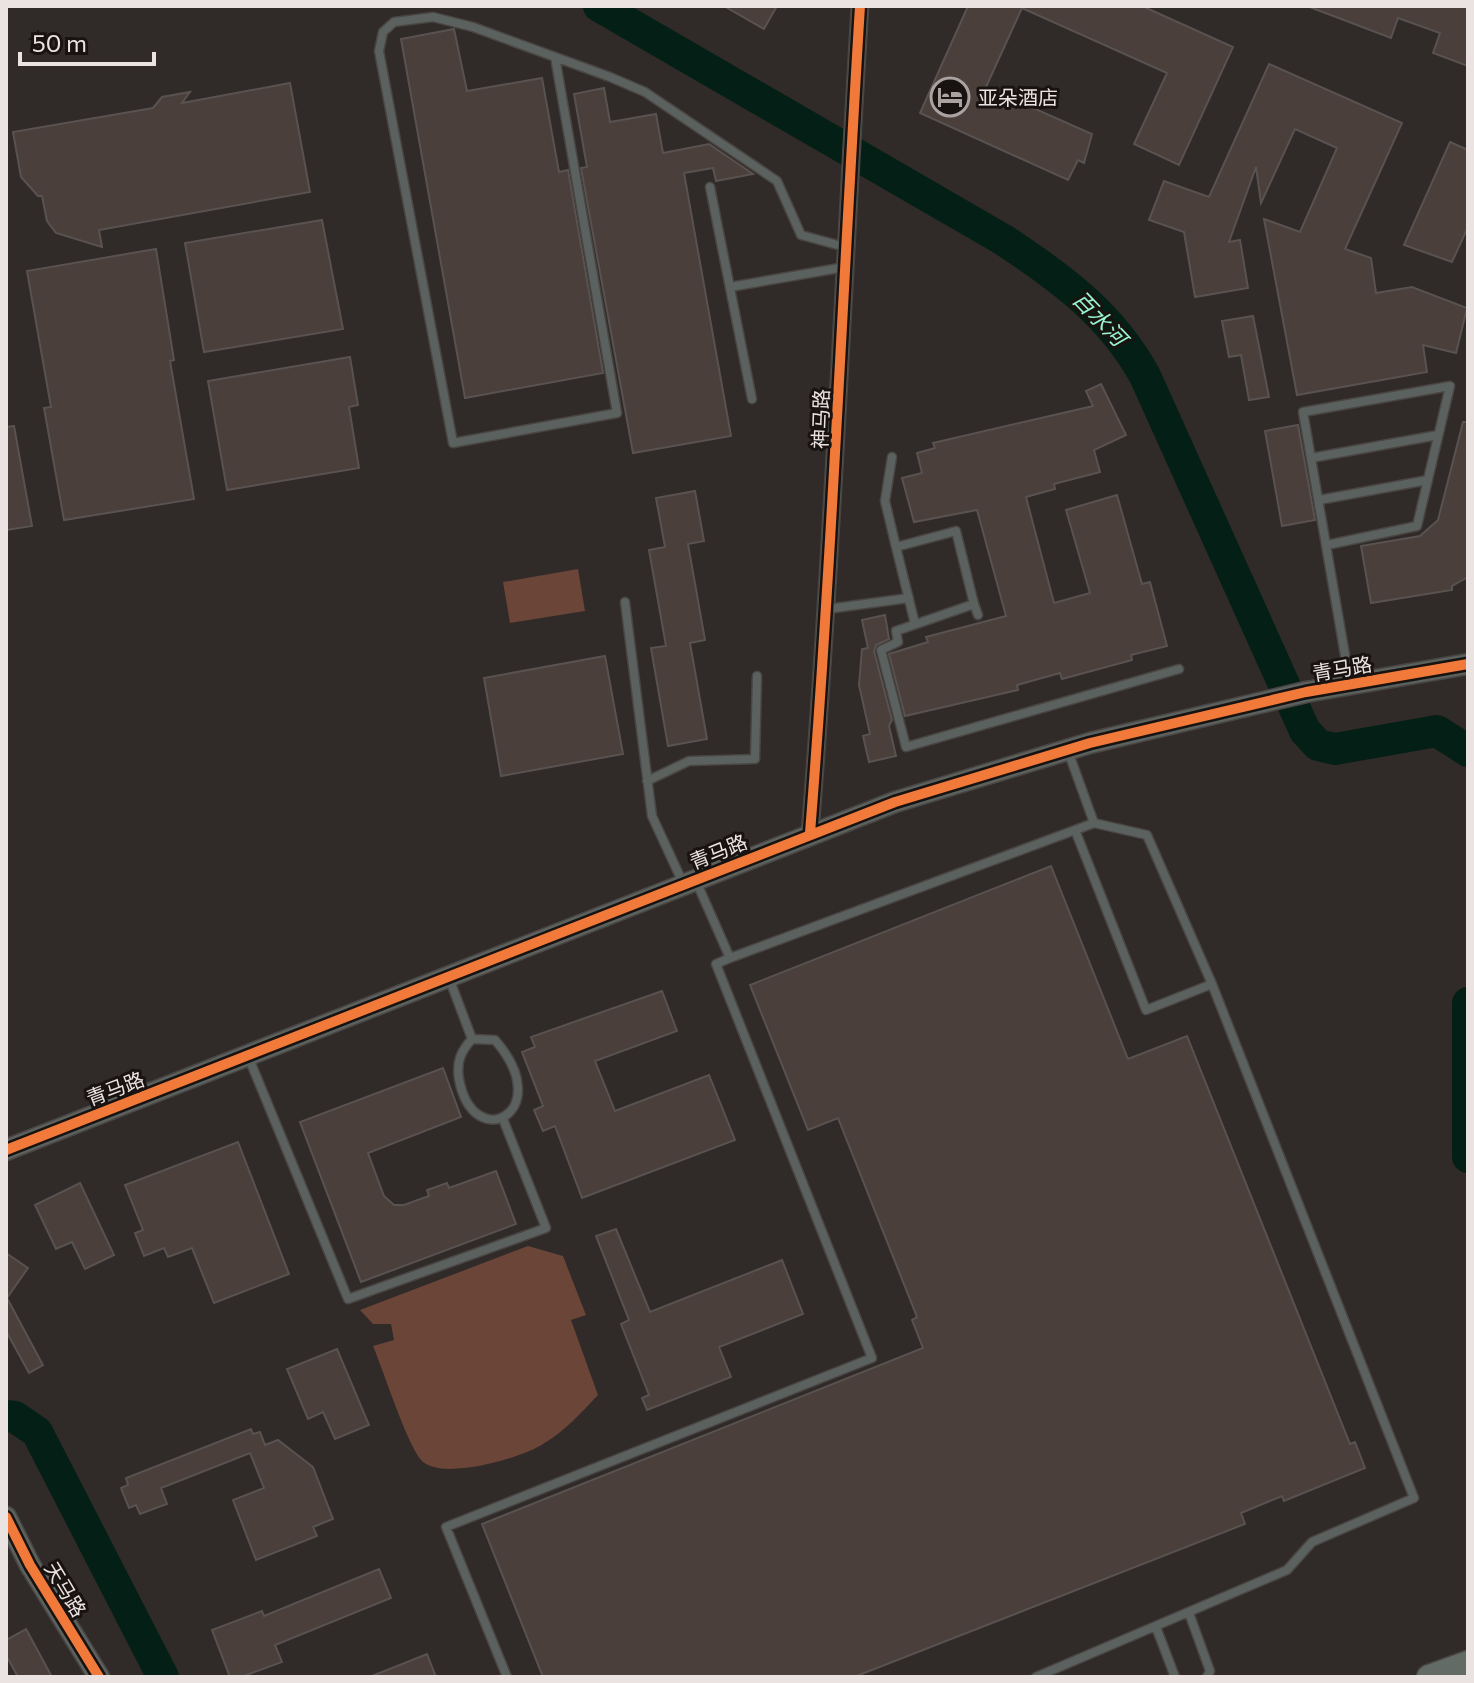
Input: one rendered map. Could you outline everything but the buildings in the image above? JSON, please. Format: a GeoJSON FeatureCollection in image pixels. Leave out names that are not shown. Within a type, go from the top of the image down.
{"type":"FeatureCollection","features":[{"type":"Feature","properties":{"kind":"main road"},"geometry":{"type":"LineString","coordinates":[[1429,1677],[1468,1663]]}},
{"type":"Feature","properties":{"kind":"street","name":"神马路"},"geometry":{"type":"LineString","coordinates":[[810,833],[827,609],[860,6]]}},
{"type":"Feature","properties":{"kind":"street","name":"青马路"},"geometry":{"type":"LineString","coordinates":[[6,1150],[895,802],[1068,750],[1306,692],[1468,664]]}},
{"type":"Feature","properties":{"kind":"street","name":"天马路"},"geometry":{"type":"LineString","coordinates":[[6,1517],[30,1565],[99,1677]]}},
{"type":"Feature","properties":{"kind":"lane"},"geometry":{"type":"LineString","coordinates":[[555,57],[617,413],[453,443],[379,41],[394,22],[433,17],[555,57],[645,92],[777,181],[801,235],[845,247]]}},
{"type":"Feature","properties":{"kind":"lane"},"geometry":{"type":"LineString","coordinates":[[710,187],[752,399]]}},
{"type":"Feature","properties":{"kind":"lane"},"geometry":{"type":"LineString","coordinates":[[730,287],[845,267]]}},
{"type":"Feature","properties":{"kind":"lane"},"geometry":{"type":"LineString","coordinates":[[1327,545],[1417,526],[1450,386],[1303,412],[1350,684]]}},
{"type":"Feature","properties":{"kind":"lane"},"geometry":{"type":"LineString","coordinates":[[1311,458],[1438,435]]}},
{"type":"Feature","properties":{"kind":"lane"},"geometry":{"type":"LineString","coordinates":[[892,457],[885,501],[915,624]]}},
{"type":"Feature","properties":{"kind":"lane"},"geometry":{"type":"LineString","coordinates":[[1319,500],[1428,480]]}},
{"type":"Feature","properties":{"kind":"lane"},"geometry":{"type":"LineString","coordinates":[[896,547],[956,531],[978,615]]}},
{"type":"Feature","properties":{"kind":"lane"},"geometry":{"type":"LineString","coordinates":[[827,609],[909,598]]}},
{"type":"Feature","properties":{"kind":"lane"},"geometry":{"type":"LineString","coordinates":[[625,602],[652,816],[730,958]]}},
{"type":"Feature","properties":{"kind":"lane"},"geometry":{"type":"LineString","coordinates":[[974,604],[896,631],[898,642],[881,650],[906,747],[1179,669]]}},
{"type":"Feature","properties":{"kind":"lane"},"geometry":{"type":"LineString","coordinates":[[647,781],[689,761],[755,759],[757,676]]}},
{"type":"Feature","properties":{"kind":"lane"},"geometry":{"type":"LineString","coordinates":[[1068,750],[1094,823]]}},
{"type":"Feature","properties":{"kind":"lane"},"geometry":{"type":"LineString","coordinates":[[507,1677],[446,1527],[872,1358],[716,964],[1094,823],[1147,835],[1212,984],[1414,1498],[1312,1542],[1287,1570],[1036,1677]]}},
{"type":"Feature","properties":{"kind":"lane"},"geometry":{"type":"LineString","coordinates":[[1075,830],[1146,1010],[1212,984]]}},
{"type":"Feature","properties":{"kind":"lane"},"geometry":{"type":"LineString","coordinates":[[449,978],[472,1039]]}},
{"type":"Feature","properties":{"kind":"lane"},"geometry":{"type":"LineString","coordinates":[[472,1039],[495,1040],[507,1054],[517,1076],[519,1096],[514,1109],[503,1119],[484,1118],[472,1110],[462,1091],[458,1071],[461,1051],[472,1039]]}},
{"type":"Feature","properties":{"kind":"lane"},"geometry":{"type":"LineString","coordinates":[[248,1056],[348,1299],[546,1228],[503,1119]]}},
{"type":"Feature","properties":{"kind":"lane"},"geometry":{"type":"LineString","coordinates":[[1189,1613],[1210,1671],[1207,1677]]}},
{"type":"Feature","properties":{"kind":"lane"},"geometry":{"type":"LineString","coordinates":[[1156,1627],[1175,1677]]}},
{"type":"Feature","properties":{"kind":"shaded area"},"geometry":{"type":"Polygon","coordinates":[[[578,569],[585,611],[510,623],[503,582],[578,569]]]}},
{"type":"Feature","properties":{"kind":"shaded area"},"geometry":{"type":"Polygon","coordinates":[[[528,1246],[563,1256],[586,1315],[571,1320],[598,1395],[566,1428],[533,1450],[481,1466],[445,1469],[431,1466],[421,1460],[415,1451],[373,1346],[394,1340],[391,1324],[373,1324],[360,1310],[528,1246]]]}},
{"type":"Feature","properties":{"kind":"waterway","name":"百水河"},"geometry":{"type":"LineString","coordinates":[[599,6],[1002,239],[1064,283],[1100,315],[1145,376],[1305,731],[1318,745],[1335,749],[1437,731],[1468,751]]}},
{"type":"Feature","properties":{"kind":"waterway","name":"百水河"},"geometry":{"type":"LineString","coordinates":[[1468,1003],[1468,1157]]}},
{"type":"Feature","properties":{"kind":"waterway"},"geometry":{"type":"LineString","coordinates":[[6,1416],[15,1417],[37,1432],[163,1677]]}},
{"type":"Feature","properties":{"kind":"cycle path"},"geometry":{"type":"LineString","coordinates":[[810,833],[860,6]]}},
{"type":"Feature","properties":{"kind":"cycle path"},"geometry":{"type":"LineString","coordinates":[[6,1150],[895,802],[1090,743],[1306,692],[1468,664]]}},
{"type":"Feature","properties":{"kind":"cycle path"},"geometry":{"type":"LineString","coordinates":[[6,1517],[30,1565],[99,1677]]}},
{"type":"Feature","properties":{"kind":"place","name":"亚朵酒店"},"geometry":{"type":"Point","coordinates":[950,97]}}]}
